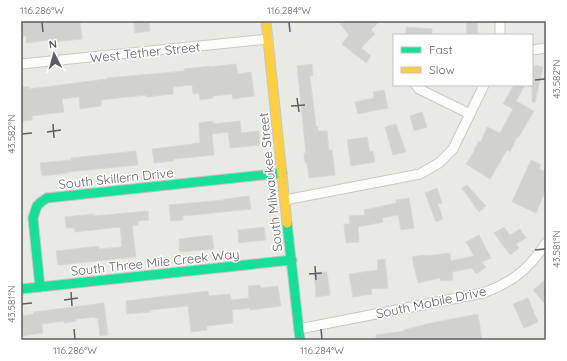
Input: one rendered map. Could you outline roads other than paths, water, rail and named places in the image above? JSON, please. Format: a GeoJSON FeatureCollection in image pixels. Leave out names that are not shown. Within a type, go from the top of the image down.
{"type":"FeatureCollection","features":[{"type":"Feature","properties":{"kind":"street","name":"South Milwaukee Street"},"geometry":{"type":"LineString","coordinates":[[266,21],[300,340]]}},
{"type":"Feature","properties":{"kind":"street"},"geometry":{"type":"LineString","coordinates":[[500,21],[500,34]]}},
{"type":"Feature","properties":{"kind":"street","name":"West Tether Street"},"geometry":{"type":"LineString","coordinates":[[21,64],[268,39]]}},
{"type":"Feature","properties":{"kind":"street"},"geometry":{"type":"LineString","coordinates":[[533,50],[546,48]]}},
{"type":"Feature","properties":{"kind":"street"},"geometry":{"type":"LineString","coordinates":[[417,86],[419,89],[470,114]]}},
{"type":"Feature","properties":{"kind":"street"},"geometry":{"type":"LineString","coordinates":[[285,200],[420,174],[439,163],[453,149],[484,86]]}},
{"type":"Feature","properties":{"kind":"street","name":"South Skillern Drive"},"geometry":{"type":"LineString","coordinates":[[40,287],[33,218],[37,204],[47,198],[282,173]]}},
{"type":"Feature","properties":{"kind":"street","name":"South Mobile Drive"},"geometry":{"type":"LineString","coordinates":[[299,329],[483,293],[504,284],[523,271],[537,256],[546,243]]}},
{"type":"Feature","properties":{"kind":"street","name":"South Three Mile Creek Way"},"geometry":{"type":"LineString","coordinates":[[21,289],[292,260]]}}]}
